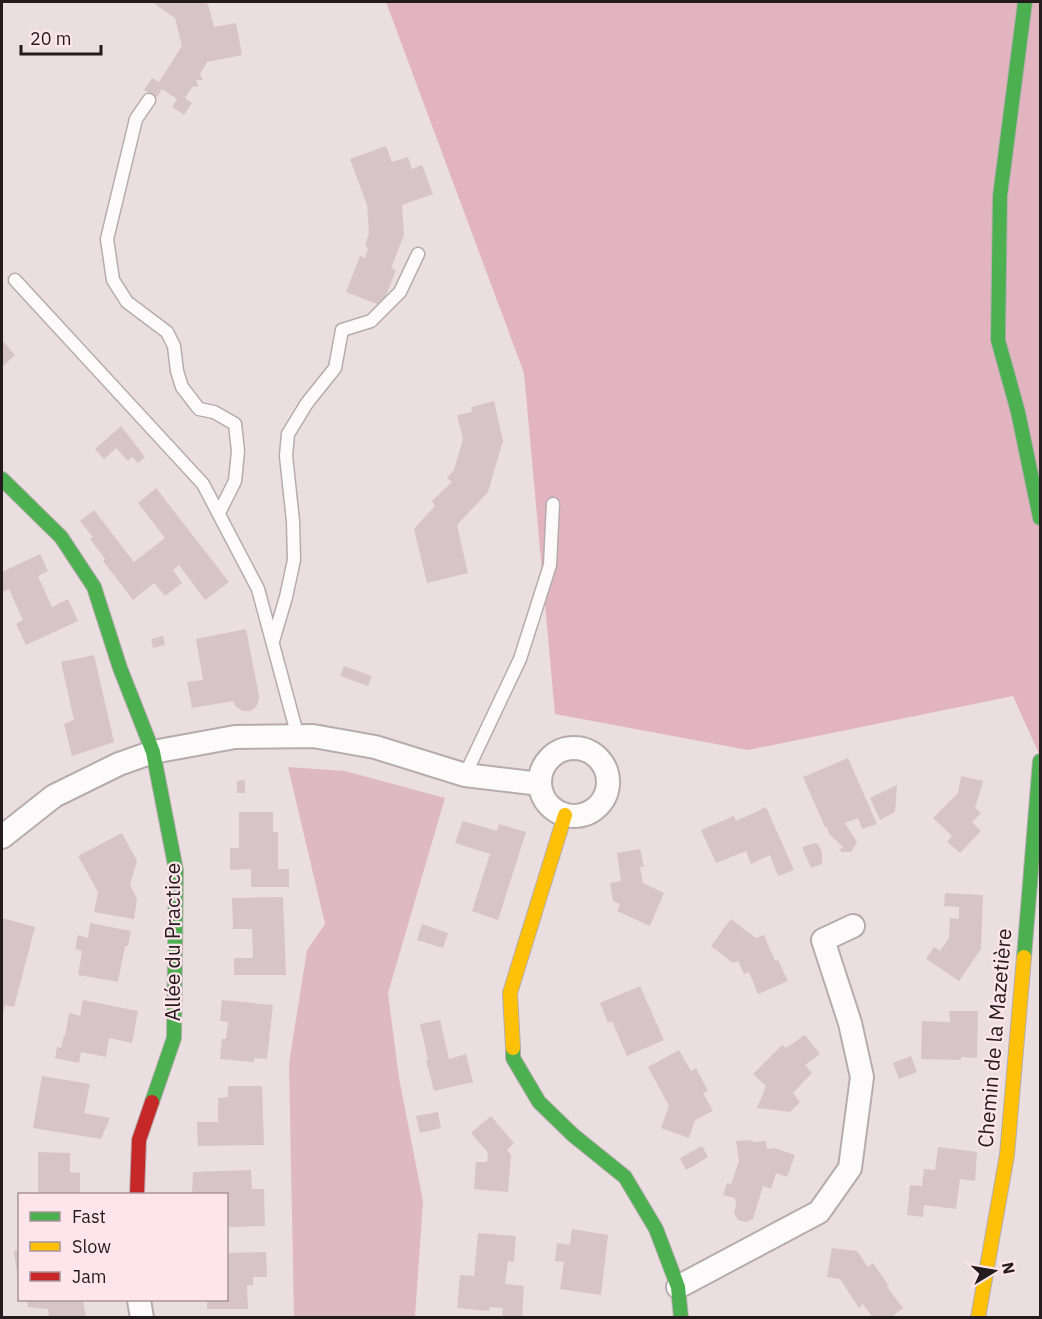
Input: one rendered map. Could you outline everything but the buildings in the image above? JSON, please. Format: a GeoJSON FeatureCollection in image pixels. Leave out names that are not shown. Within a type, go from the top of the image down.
{"type":"FeatureCollection","features":[{"type":"Feature","properties":{"kind":"street"},"geometry":{"type":"LineString","coordinates":[[1025,2],[1000,196],[998,340],[1018,412],[1041,518]]}},
{"type":"Feature","properties":{"kind":"street","name":"Allée du Practice"},"geometry":{"type":"LineString","coordinates":[[2,478],[61,537],[94,587],[120,668],[153,752],[176,870],[174,1038],[139,1140],[137,1193]]}},
{"type":"Feature","properties":{"kind":"street"},"geometry":{"type":"LineString","coordinates":[[2,837],[54,796],[119,764],[153,752],[235,737],[313,736],[375,747],[465,775],[540,783]]}},
{"type":"Feature","properties":{"kind":"street"},"geometry":{"type":"LineString","coordinates":[[576,748],[587,751],[604,765],[608,776],[604,798],[588,813],[577,816],[555,811],[542,794],[540,783],[541,772],[546,762],[565,749],[576,748]]}},
{"type":"Feature","properties":{"kind":"street","name":"Chemin de la Mazetière"},"geometry":{"type":"LineString","coordinates":[[978,1317],[1007,1155],[1041,761]]}},
{"type":"Feature","properties":{"kind":"street"},"geometry":{"type":"LineString","coordinates":[[565,815],[510,993],[513,1058],[539,1102],[573,1135],[625,1177],[656,1230],[678,1287],[681,1317]]}},
{"type":"Feature","properties":{"kind":"street"},"geometry":{"type":"LineString","coordinates":[[678,1287],[819,1212],[850,1167],[862,1077],[850,1023],[823,940],[853,926]]}},
{"type":"Feature","properties":{"kind":"street"},"geometry":{"type":"LineString","coordinates":[[139,1301],[142,1317]]}},
{"type":"Feature","properties":{"kind":"lane"},"geometry":{"type":"LineString","coordinates":[[149,100],[136,119],[107,239],[113,280],[127,302],[166,332],[174,346],[177,371],[182,387],[199,409],[214,412],[235,424],[238,452],[235,481],[219,513]]}},
{"type":"Feature","properties":{"kind":"lane"},"geometry":{"type":"LineString","coordinates":[[272,642],[286,597],[294,560],[293,521],[286,456],[288,434],[307,403],[334,368],[342,330],[371,321],[400,292],[418,254]]}},
{"type":"Feature","properties":{"kind":"lane"},"geometry":{"type":"LineString","coordinates":[[15,280],[203,484],[258,589],[298,737]]}},
{"type":"Feature","properties":{"kind":"lane"},"geometry":{"type":"LineString","coordinates":[[465,775],[520,659],[550,566],[553,504]]}},
{"type":"Feature","properties":{"kind":"shaded area"},"geometry":{"type":"Polygon","coordinates":[[[386,2],[1040,2],[1040,756],[1013,696],[748,750],[555,714],[524,373],[386,2]]]}},
{"type":"Feature","properties":{"kind":"shaded area"},"geometry":{"type":"Polygon","coordinates":[[[288,767],[345,771],[445,798],[388,993],[399,1078],[423,1201],[415,1317],[294,1317],[289,1064],[307,950],[325,924],[288,767]]]}},
{"type":"Feature","properties":{"kind":"traffic: fast"},"geometry":{"type":"LineString","coordinates":[[1025,2],[1000,196],[998,340],[1018,412],[1040,518]]}},
{"type":"Feature","properties":{"kind":"traffic: fast"},"geometry":{"type":"LineString","coordinates":[[2,479],[61,537],[94,587],[120,668],[153,752],[176,870],[174,1038],[152,1102]]}},
{"type":"Feature","properties":{"kind":"traffic: fast"},"geometry":{"type":"LineString","coordinates":[[1024,957],[1040,761]]}},
{"type":"Feature","properties":{"kind":"traffic: fast"},"geometry":{"type":"LineString","coordinates":[[513,1048],[513,1058],[539,1102],[573,1135],[625,1177],[656,1229],[678,1287],[681,1318]]}},
{"type":"Feature","properties":{"kind":"traffic: slow"},"geometry":{"type":"LineString","coordinates":[[513,1048],[510,993],[565,815]]}},
{"type":"Feature","properties":{"kind":"traffic: slow"},"geometry":{"type":"LineString","coordinates":[[978,1318],[1007,1155],[1024,957]]}},
{"type":"Feature","properties":{"kind":"traffic: jam"},"geometry":{"type":"LineString","coordinates":[[137,1193],[139,1140],[152,1102]]}}]}
